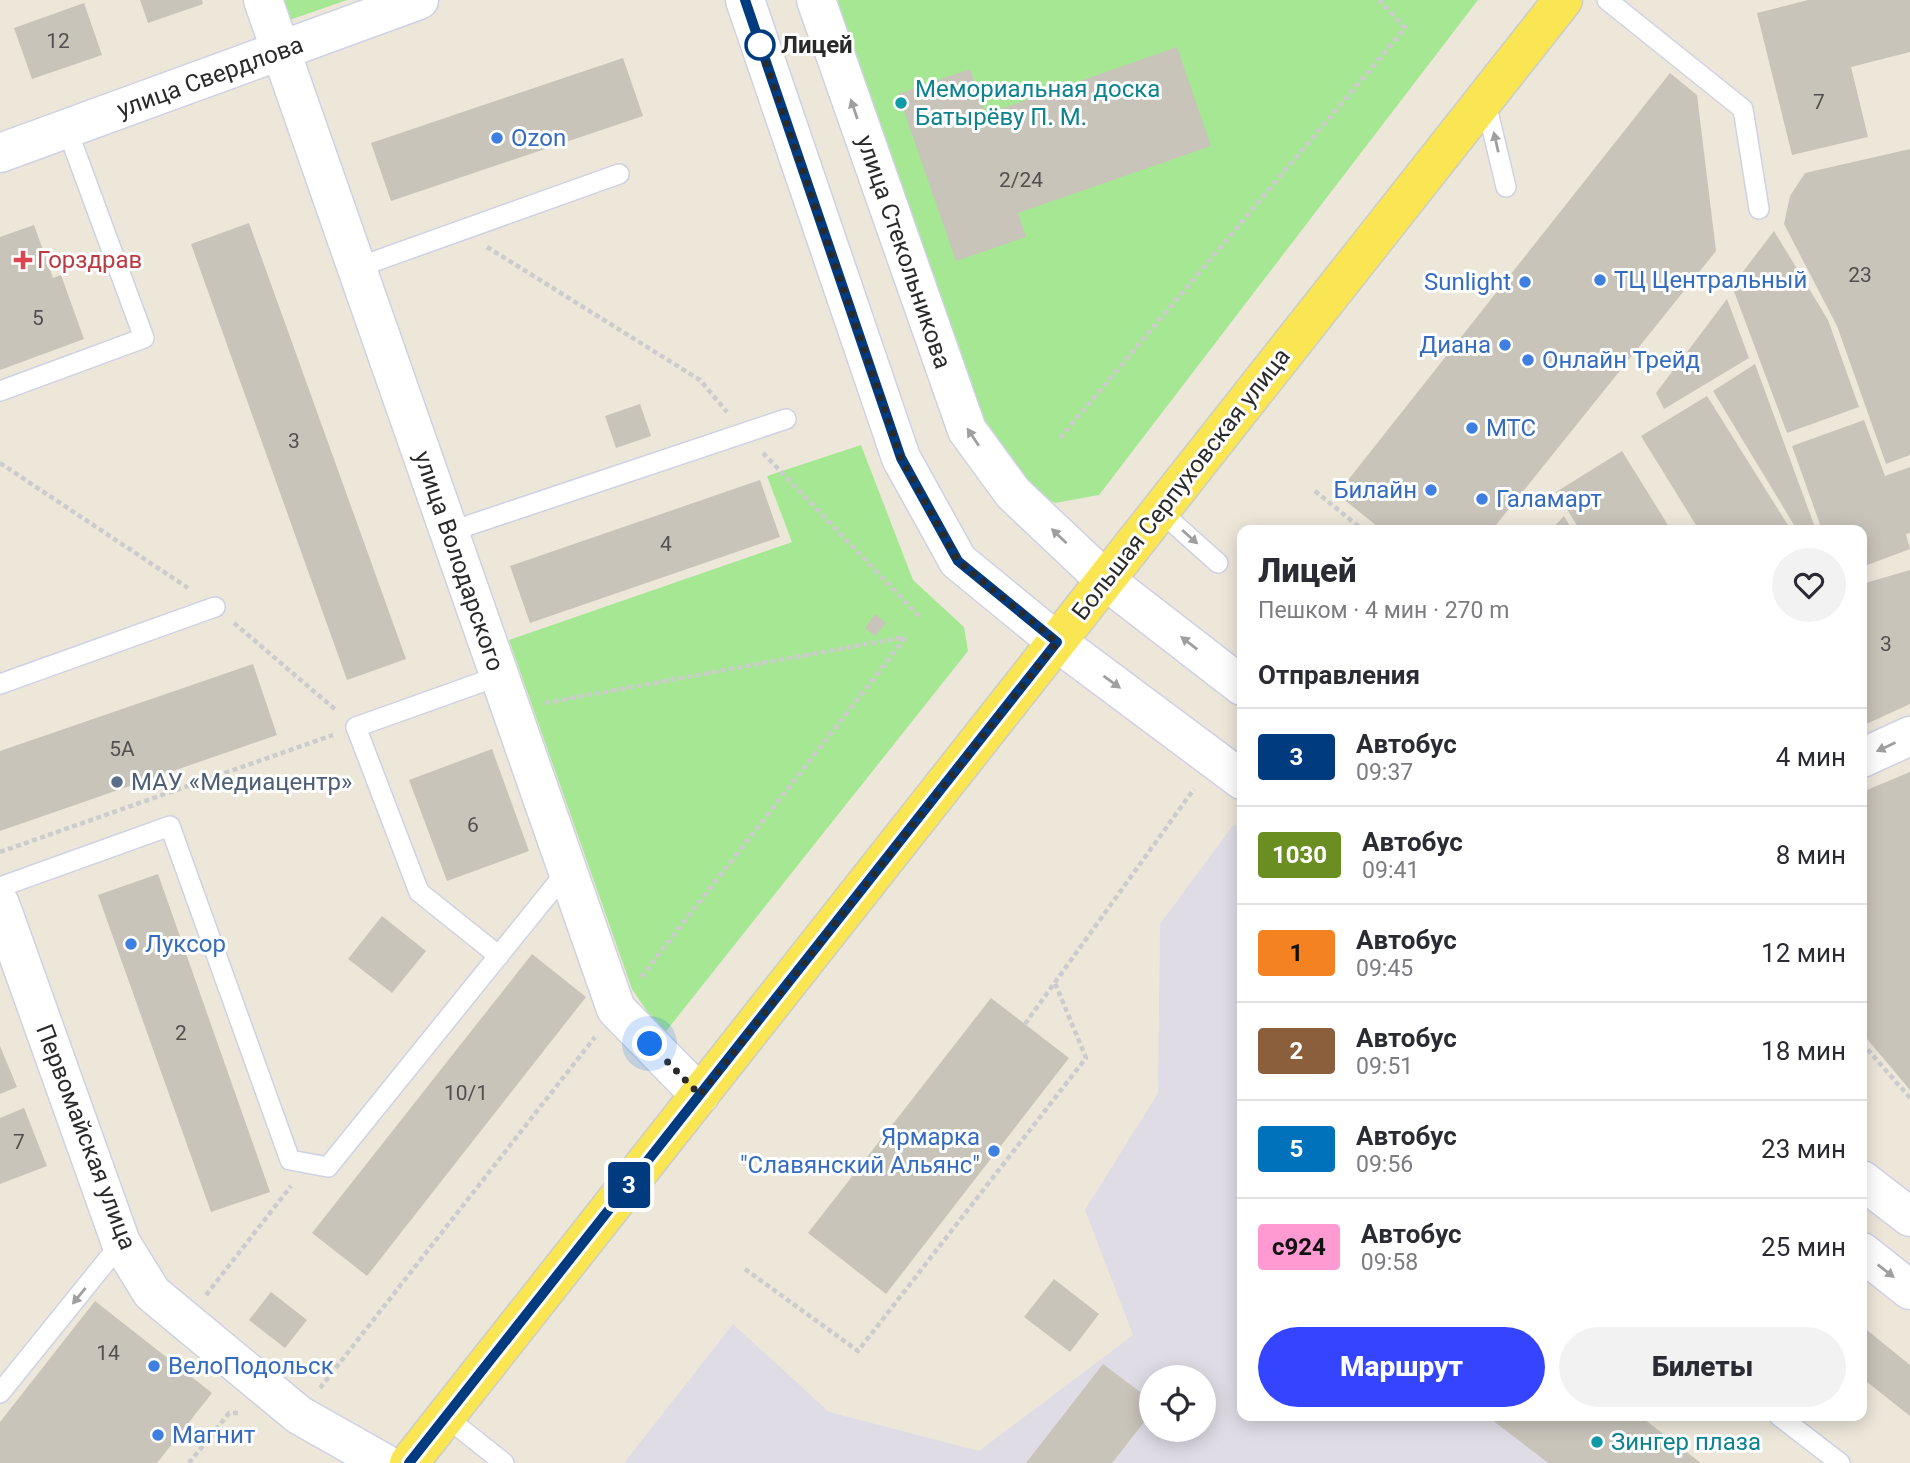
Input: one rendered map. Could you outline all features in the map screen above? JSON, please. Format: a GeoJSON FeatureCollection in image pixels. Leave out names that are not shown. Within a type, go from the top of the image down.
{"type":"FeatureCollection","features":[{"type":"Feature","properties":{"kind":"main road","name":"Большая Серпуховская улица"},"geometry":{"type":"LineString","coordinates":[[409,1463],[1563,0]]}},
{"type":"Feature","properties":{"kind":"street","name":"улица Володарского"},"geometry":{"type":"LineString","coordinates":[[263,0],[616,1009],[700,1095]]}},
{"type":"Feature","properties":{"kind":"street","name":"улица Свердлова"},"geometry":{"type":"LineString","coordinates":[[0,153],[419,0]]}},
{"type":"Feature","properties":{"kind":"street"},"geometry":{"type":"LineString","coordinates":[[745,0],[901,458],[958,561],[1057,642],[1237,775]]}},
{"type":"Feature","properties":{"kind":"street","name":"улица Стекольникова"},"geometry":{"type":"LineString","coordinates":[[816,0],[967,430],[1013,493],[1105,580],[1237,682]]}},
{"type":"Feature","properties":{"kind":"street"},"geometry":{"type":"LineString","coordinates":[[1867,756],[1910,736]]}},
{"type":"Feature","properties":{"kind":"street","name":"Первомайская улица"},"geometry":{"type":"LineString","coordinates":[[0,905],[121,1243],[152,1293],[299,1415],[384,1463]]}},
{"type":"Feature","properties":{"kind":"street"},"geometry":{"type":"LineString","coordinates":[[1867,1184],[1910,1217]]}},
{"type":"Feature","properties":{"kind":"street"},"geometry":{"type":"LineString","coordinates":[[1867,1256],[1910,1290]]}},
{"type":"Feature","properties":{"kind":"lane"},"geometry":{"type":"LineString","coordinates":[[1607,0],[1743,109],[1759,209]]}},
{"type":"Feature","properties":{"kind":"lane"},"geometry":{"type":"LineString","coordinates":[[1485,98],[1506,187]]}},
{"type":"Feature","properties":{"kind":"lane"},"geometry":{"type":"LineString","coordinates":[[0,391],[144,338],[67,129]]}},
{"type":"Feature","properties":{"kind":"lane"},"geometry":{"type":"LineString","coordinates":[[356,268],[619,174]]}},
{"type":"Feature","properties":{"kind":"lane"},"geometry":{"type":"LineString","coordinates":[[449,532],[743,431],[786,419]]}},
{"type":"Feature","properties":{"kind":"lane"},"geometry":{"type":"LineString","coordinates":[[1161,512],[1219,563]]}},
{"type":"Feature","properties":{"kind":"lane"},"geometry":{"type":"LineString","coordinates":[[0,684],[215,607]]}},
{"type":"Feature","properties":{"kind":"lane"},"geometry":{"type":"LineString","coordinates":[[499,956],[419,892],[356,727],[505,693]]}},
{"type":"Feature","properties":{"kind":"lane"},"geometry":{"type":"LineString","coordinates":[[0,887],[170,826],[290,1160],[328,1167],[567,871]]}},
{"type":"Feature","properties":{"kind":"lane"},"geometry":{"type":"LineString","coordinates":[[0,1393],[121,1243]]}},
{"type":"Feature","properties":{"kind":"lane"},"geometry":{"type":"LineString","coordinates":[[445,1416],[504,1463]]}},
{"type":"Feature","properties":{"kind":"lane"},"geometry":{"type":"LineString","coordinates":[[1785,1421],[1840,1463]]}},
{"type":"Feature","properties":{"kind":"path"},"geometry":{"type":"LineString","coordinates":[[1060,438],[1405,28],[1379,0]]}},
{"type":"Feature","properties":{"kind":"path"},"geometry":{"type":"LineString","coordinates":[[460,230],[700,380],[743,431],[920,617]]}},
{"type":"Feature","properties":{"kind":"path"},"geometry":{"type":"LineString","coordinates":[[1315,491],[1357,525]]}},
{"type":"Feature","properties":{"kind":"path"},"geometry":{"type":"LineString","coordinates":[[189,1463],[229,1413],[299,1415],[906,637],[505,693]]}},
{"type":"Feature","properties":{"kind":"path"},"geometry":{"type":"LineString","coordinates":[[0,852],[356,727]]}},
{"type":"Feature","properties":{"kind":"path"},"geometry":{"type":"LineString","coordinates":[[1025,1024],[1197,786]]}},
{"type":"Feature","properties":{"kind":"path"},"geometry":{"type":"LineString","coordinates":[[745,1269],[858,1351],[1086,1058],[1055,983]]}},
{"type":"Feature","properties":{"kind":"path"},"geometry":{"type":"LineString","coordinates":[[1867,1049],[1910,1098]]}},
{"type":"Feature","properties":{"kind":"path"},"geometry":{"type":"LineString","coordinates":[[185,1321],[309,1164]]}},
{"type":"Feature","properties":{"kind":"shaded area"},"geometry":{"type":"Polygon","coordinates":[[[1234,824],[1237,826],[1237,1421],[1493,1421],[1548,1463],[624,1463],[733,1324],[829,1412],[979,1451],[1133,1335],[1085,1210],[1158,1093],[1160,924],[1234,824]]]}},
{"type":"Feature","properties":{"kind":"green space"},"geometry":{"type":"Polygon","coordinates":[[[270,0],[347,0],[278,24],[270,0]]]}},
{"type":"Feature","properties":{"kind":"green space"},"geometry":{"type":"Polygon","coordinates":[[[832,0],[1478,0],[1099,495],[1055,503],[1020,484],[958,371],[832,0]]]}},
{"type":"Feature","properties":{"kind":"green space"},"geometry":{"type":"Polygon","coordinates":[[[861,445],[913,580],[964,627],[968,651],[663,1035],[632,989],[509,640],[792,542],[767,476],[861,445]]]}},
{"type":"Feature","properties":{"kind":"building"},"geometry":{"type":"Polygon","coordinates":[[[140,0],[202,0],[203,4],[148,23],[140,0]]]}},
{"type":"Feature","properties":{"kind":"building"},"geometry":{"type":"Polygon","coordinates":[[[1808,0],[1910,0],[1910,52],[1851,67],[1868,137],[1792,155],[1757,13],[1808,0]]]}},
{"type":"Feature","properties":{"kind":"building"},"geometry":{"type":"Polygon","coordinates":[[[84,3],[102,55],[32,79],[14,28],[84,3]]]}},
{"type":"Feature","properties":{"kind":"building"},"geometry":{"type":"Polygon","coordinates":[[[1177,47],[1211,146],[1018,213],[1026,237],[956,261],[898,94],[970,69],[986,114],[1177,47]]]}},
{"type":"Feature","properties":{"kind":"building"},"geometry":{"type":"Polygon","coordinates":[[[623,58],[643,116],[391,201],[371,143],[623,58]]]}},
{"type":"Feature","properties":{"kind":"building","name":"ТЦ Центральный"},"geometry":{"type":"Polygon","coordinates":[[[1670,73],[1697,95],[1716,251],[1496,525],[1376,525],[1337,494],[1670,73]]]}},
{"type":"Feature","properties":{"kind":"building"},"geometry":{"type":"Polygon","coordinates":[[[1910,149],[1910,455],[1886,464],[1837,326],[1784,224],[1790,196],[1805,173],[1910,149]]]}},
{"type":"Feature","properties":{"kind":"building"},"geometry":{"type":"Polygon","coordinates":[[[249,223],[406,659],[347,680],[191,244],[249,223]]]}},
{"type":"Feature","properties":{"kind":"building"},"geometry":{"type":"Polygon","coordinates":[[[34,225],[53,278],[61,275],[84,339],[0,370],[0,237],[34,225]]]}},
{"type":"Feature","properties":{"kind":"building"},"geometry":{"type":"Polygon","coordinates":[[[1774,231],[1828,320],[1859,407],[1787,433],[1732,286],[1774,231]]]}},
{"type":"Feature","properties":{"kind":"building"},"geometry":{"type":"Polygon","coordinates":[[[1727,299],[1749,358],[1664,409],[1656,393],[1727,299]]]}},
{"type":"Feature","properties":{"kind":"building"},"geometry":{"type":"Polygon","coordinates":[[[1755,364],[1814,525],[1794,525],[1713,391],[1755,364]]]}},
{"type":"Feature","properties":{"kind":"building"},"geometry":{"type":"Polygon","coordinates":[[[1707,396],[1788,525],[1696,525],[1641,436],[1707,396]]]}},
{"type":"Feature","properties":{"kind":"building"},"geometry":{"type":"Polygon","coordinates":[[[640,404],[651,436],[616,448],[605,416],[640,404]]]}},
{"type":"Feature","properties":{"kind":"building"},"geometry":{"type":"Polygon","coordinates":[[[1864,420],[1885,476],[1910,467],[1910,533],[1906,534],[1910,549],[1867,565],[1867,525],[1820,525],[1792,446],[1864,420]]]}},
{"type":"Feature","properties":{"kind":"building"},"geometry":{"type":"Polygon","coordinates":[[[1622,451],[1668,525],[1577,525],[1556,492],[1622,451]]]}},
{"type":"Feature","properties":{"kind":"building"},"geometry":{"type":"Polygon","coordinates":[[[760,480],[780,537],[530,623],[510,566],[760,480]]]}},
{"type":"Feature","properties":{"kind":"building"},"geometry":{"type":"Polygon","coordinates":[[[1564,516],[1569,525],[1556,525],[1564,516]]]}},
{"type":"Feature","properties":{"kind":"building"},"geometry":{"type":"Polygon","coordinates":[[[1910,570],[1910,704],[1867,724],[1867,583],[1910,570]]]}},
{"type":"Feature","properties":{"kind":"building"},"geometry":{"type":"Polygon","coordinates":[[[875,614],[886,623],[875,636],[865,628],[875,614]]]}},
{"type":"Feature","properties":{"kind":"building"},"geometry":{"type":"Polygon","coordinates":[[[253,664],[277,735],[0,831],[0,751],[253,664]]]}},
{"type":"Feature","properties":{"kind":"building"},"geometry":{"type":"Polygon","coordinates":[[[492,749],[529,851],[447,881],[409,780],[492,749]]]}},
{"type":"Feature","properties":{"kind":"building"},"geometry":{"type":"Polygon","coordinates":[[[1910,772],[1910,1090],[1867,1039],[1867,790],[1910,772]]]}},
{"type":"Feature","properties":{"kind":"building"},"geometry":{"type":"Polygon","coordinates":[[[158,874],[270,1192],[211,1212],[98,895],[158,874]]]}},
{"type":"Feature","properties":{"kind":"building"},"geometry":{"type":"Polygon","coordinates":[[[382,916],[426,951],[392,993],[348,959],[382,916]]]}},
{"type":"Feature","properties":{"kind":"building"},"geometry":{"type":"Polygon","coordinates":[[[532,954],[586,997],[367,1276],[312,1233],[532,954]]]}},
{"type":"Feature","properties":{"kind":"building"},"geometry":{"type":"Polygon","coordinates":[[[991,998],[1069,1058],[886,1294],[808,1233],[991,998]]]}},
{"type":"Feature","properties":{"kind":"building"},"geometry":{"type":"Polygon","coordinates":[[[0,1046],[17,1087],[0,1094],[0,1046]]]}},
{"type":"Feature","properties":{"kind":"building"},"geometry":{"type":"Polygon","coordinates":[[[24,1108],[47,1166],[0,1184],[0,1118],[24,1108]]]}},
{"type":"Feature","properties":{"kind":"building"},"geometry":{"type":"Polygon","coordinates":[[[1054,1279],[1099,1314],[1070,1352],[1024,1317],[1054,1279]]]}},
{"type":"Feature","properties":{"kind":"building"},"geometry":{"type":"Polygon","coordinates":[[[271,1292],[307,1320],[285,1348],[249,1320],[271,1292]]]}},
{"type":"Feature","properties":{"kind":"building"},"geometry":{"type":"Polygon","coordinates":[[[95,1301],[212,1393],[157,1463],[0,1463],[0,1422],[95,1301]]]}},
{"type":"Feature","properties":{"kind":"building"},"geometry":{"type":"Polygon","coordinates":[[[1867,1330],[1910,1365],[1910,1416],[1867,1382],[1867,1330]]]}},
{"type":"Feature","properties":{"kind":"building"},"geometry":{"type":"Polygon","coordinates":[[[1103,1364],[1139,1391],[1139,1429],[1112,1463],[1026,1463],[1103,1364]]]}},
{"type":"Feature","properties":{"kind":"building","name":"Зингер плаза"},"geometry":{"type":"Polygon","coordinates":[[[1493,1421],[1646,1421],[1701,1463],[1548,1463],[1493,1421]]]}},
{"type":"Feature","properties":{"kind":"bus line","name":"3"},"geometry":{"type":"LineString","coordinates":[[409,1463],[1057,642],[958,561],[901,458],[745,0]]}},
{"type":"Feature","properties":{"kind":"place","name":"Лицeй"},"geometry":{"type":"Point","coordinates":[760,45]}},
{"type":"Feature","properties":{"kind":"place","name":"Мемориальная доска Батырёву П. М."},"geometry":{"type":"Point","coordinates":[901,103]}},
{"type":"Feature","properties":{"kind":"place","name":"Ozon"},"geometry":{"type":"Point","coordinates":[497,138]}},
{"type":"Feature","properties":{"kind":"place","name":"Горздрав"},"geometry":{"type":"Point","coordinates":[23,260]}},
{"type":"Feature","properties":{"kind":"place","name":"ТЦ Центральный"},"geometry":{"type":"Point","coordinates":[1600,280]}},
{"type":"Feature","properties":{"kind":"place","name":"Sunlight"},"geometry":{"type":"Point","coordinates":[1525,282]}},
{"type":"Feature","properties":{"kind":"place","name":"Диана"},"geometry":{"type":"Point","coordinates":[1505,345]}},
{"type":"Feature","properties":{"kind":"place","name":"Онлайн Трейд"},"geometry":{"type":"Point","coordinates":[1528,360]}},
{"type":"Feature","properties":{"kind":"place","name":"МТС"},"geometry":{"type":"Point","coordinates":[1472,428]}},
{"type":"Feature","properties":{"kind":"place","name":"Билайн"},"geometry":{"type":"Point","coordinates":[1431,490]}},
{"type":"Feature","properties":{"kind":"place","name":"Галамарт"},"geometry":{"type":"Point","coordinates":[1482,499]}},
{"type":"Feature","properties":{"kind":"place","name":"МАУ «Медиацентр»"},"geometry":{"type":"Point","coordinates":[117,782]}},
{"type":"Feature","properties":{"kind":"place","name":"Луксор"},"geometry":{"type":"Point","coordinates":[131,944]}},
{"type":"Feature","properties":{"kind":"place","name":"Ярмарка \"Славянский Альянс\""},"geometry":{"type":"Point","coordinates":[994,1151]}},
{"type":"Feature","properties":{"kind":"place","name":"ВелоПодольск"},"geometry":{"type":"Point","coordinates":[154,1366]}},
{"type":"Feature","properties":{"kind":"place","name":"Магнит"},"geometry":{"type":"Point","coordinates":[158,1435]}},
{"type":"Feature","properties":{"kind":"place","name":"Зингер плаза"},"geometry":{"type":"Point","coordinates":[1597,1442]}},
{"type":"Feature","properties":{"kind":"route"},"geometry":{"type":"LineString","coordinates":[[650,1044],[700,1095],[1057,642],[958,561],[901,458],[760,45]]}}]}
